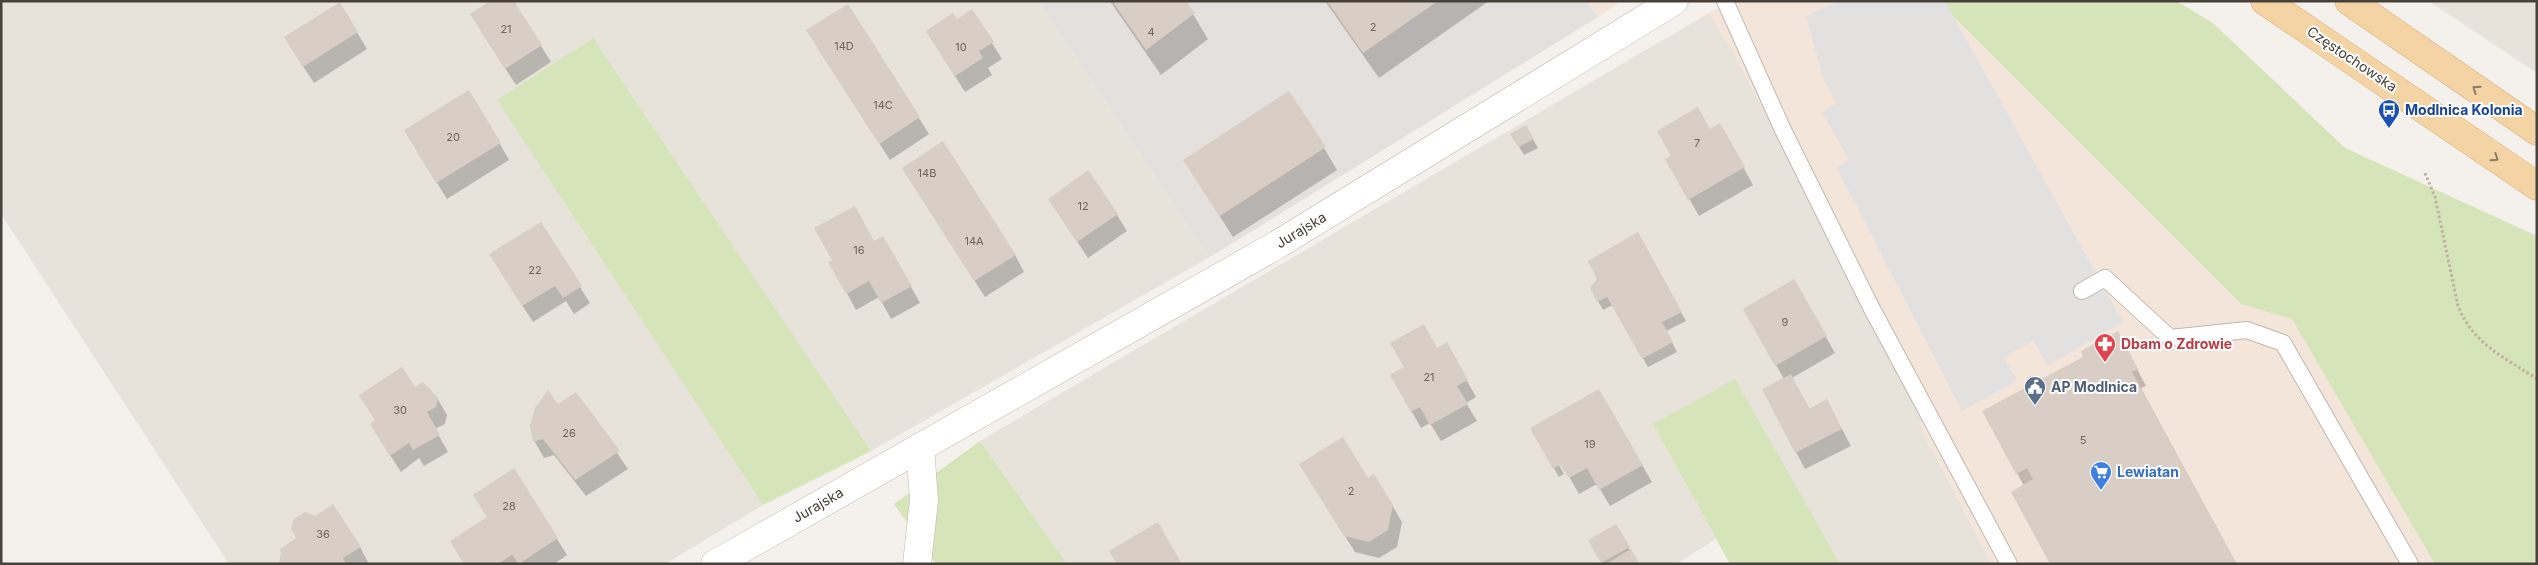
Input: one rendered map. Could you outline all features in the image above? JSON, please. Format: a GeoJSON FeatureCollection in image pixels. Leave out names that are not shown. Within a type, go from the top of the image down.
{"type":"FeatureCollection","features":[{"type":"Feature","properties":{"kind":"main road","name":"Częstochowska"},"geometry":{"type":"LineString","coordinates":[[2266,1],[2537,186]]}},
{"type":"Feature","properties":{"kind":"main road"},"geometry":{"type":"LineString","coordinates":[[2349,1],[2537,131]]}},
{"type":"Feature","properties":{"kind":"street","name":"Jurajska"},"geometry":{"type":"LineString","coordinates":[[715,564],[1275,246],[1674,1]]}},
{"type":"Feature","properties":{"kind":"street"},"geometry":{"type":"LineString","coordinates":[[917,564],[924,500],[920,447]]}},
{"type":"Feature","properties":{"kind":"lane"},"geometry":{"type":"LineString","coordinates":[[1725,1],[1782,130],[1866,298],[2009,564]]}},
{"type":"Feature","properties":{"kind":"lane"},"geometry":{"type":"LineString","coordinates":[[2082,291],[2105,278],[2170,338],[2247,330],[2283,343],[2410,564]]}},
{"type":"Feature","properties":{"kind":"path"},"geometry":{"type":"LineString","coordinates":[[2425,173],[2435,197],[2458,306],[2464,322],[2475,337],[2486,346],[2537,379]]}},
{"type":"Feature","properties":{"kind":"shaded area"},"geometry":{"type":"Polygon","coordinates":[[[1,1],[1038,1],[1210,257],[871,451],[592,38],[498,101],[763,505],[665,564],[229,564],[1,214],[1,1]]]}},
{"type":"Feature","properties":{"kind":"shaded area"},"geometry":{"type":"Polygon","coordinates":[[[1038,1],[1587,1],[1598,17],[1210,257],[1038,1]]]}},
{"type":"Feature","properties":{"kind":"shaded area"},"geometry":{"type":"Polygon","coordinates":[[[1587,1],[1621,1],[1598,17],[1587,1]]]}},
{"type":"Feature","properties":{"kind":"shaded area"},"geometry":{"type":"Polygon","coordinates":[[[1736,1],[1938,1],[2241,304],[2292,318],[2435,564],[1992,564],[1923,433],[1919,390],[1819,217],[1729,45],[1709,13],[1736,1]]]}},
{"type":"Feature","properties":{"kind":"shaded area"},"geometry":{"type":"Polygon","coordinates":[[[1839,1],[1945,1],[2123,322],[2047,366],[2034,341],[2004,357],[2017,381],[1962,411],[1837,168],[1849,160],[1822,112],[1836,103],[1823,78],[1806,16],[1839,1]]]}},
{"type":"Feature","properties":{"kind":"shaded area"},"geometry":{"type":"Polygon","coordinates":[[[2429,1],[2537,1],[2537,73],[2429,1]]]}},
{"type":"Feature","properties":{"kind":"shaded area"},"geometry":{"type":"Polygon","coordinates":[[[1709,13],[1729,45],[1919,390],[1923,433],[1992,564],[1840,564],[1804,502],[1653,424],[1716,539],[1676,564],[1067,564],[980,441],[1709,13]]]}},
{"type":"Feature","properties":{"kind":"green space"},"geometry":{"type":"Polygon","coordinates":[[[1938,1],[2176,1],[2213,23],[2345,148],[2537,236],[2537,564],[2435,564],[2292,319],[2241,304],[1938,1]]]}},
{"type":"Feature","properties":{"kind":"green space"},"geometry":{"type":"Polygon","coordinates":[[[593,38],[871,451],[763,505],[497,100],[593,38]]]}},
{"type":"Feature","properties":{"kind":"green space"},"geometry":{"type":"Polygon","coordinates":[[[1735,379],[1840,564],[1730,564],[1653,424],[1735,379]]]}},
{"type":"Feature","properties":{"kind":"green space"},"geometry":{"type":"Polygon","coordinates":[[[980,441],[1067,564],[936,564],[894,504],[980,441]]]}},
{"type":"Feature","properties":{"kind":"building"},"geometry":{"type":"Polygon","coordinates":[[[490,1],[514,1],[542,45],[505,69],[470,14],[490,1]]]}},
{"type":"Feature","properties":{"kind":"building"},"geometry":{"type":"Polygon","coordinates":[[[1112,1],[1186,1],[1195,13],[1146,50],[1112,1]]]}},
{"type":"Feature","properties":{"kind":"building"},"geometry":{"type":"Polygon","coordinates":[[[1327,1],[1438,1],[1363,53],[1327,1]]]}},
{"type":"Feature","properties":{"kind":"building"},"geometry":{"type":"Polygon","coordinates":[[[340,2],[358,32],[303,67],[284,37],[340,2]]]}},
{"type":"Feature","properties":{"kind":"building"},"geometry":{"type":"Polygon","coordinates":[[[848,4],[920,117],[879,144],[806,30],[848,4]]]}},
{"type":"Feature","properties":{"kind":"building"},"geometry":{"type":"Polygon","coordinates":[[[972,9],[994,42],[979,51],[983,58],[955,76],[926,31],[953,13],[957,19],[972,9]]]}},
{"type":"Feature","properties":{"kind":"building"},"geometry":{"type":"Polygon","coordinates":[[[469,90],[501,143],[436,183],[404,130],[469,90]]]}},
{"type":"Feature","properties":{"kind":"building"},"geometry":{"type":"Polygon","coordinates":[[[1289,91],[1326,147],[1220,216],[1183,160],[1289,91]]]}},
{"type":"Feature","properties":{"kind":"building"},"geometry":{"type":"Polygon","coordinates":[[[1698,107],[1710,129],[1720,123],[1745,167],[1688,200],[1665,159],[1671,156],[1657,131],[1698,107]]]}},
{"type":"Feature","properties":{"kind":"building"},"geometry":{"type":"Polygon","coordinates":[[[1526,125],[1534,139],[1518,147],[1510,134],[1526,125]]]}},
{"type":"Feature","properties":{"kind":"building"},"geometry":{"type":"Polygon","coordinates":[[[943,141],[1016,255],[974,281],[902,168],[943,141]]]}},
{"type":"Feature","properties":{"kind":"building"},"geometry":{"type":"Polygon","coordinates":[[[1088,170],[1118,214],[1077,242],[1048,199],[1088,170]]]}},
{"type":"Feature","properties":{"kind":"building"},"geometry":{"type":"Polygon","coordinates":[[[855,206],[874,241],[883,236],[912,286],[881,303],[869,281],[846,294],[828,262],[832,260],[814,228],[855,206]]]}},
{"type":"Feature","properties":{"kind":"building"},"geometry":{"type":"Polygon","coordinates":[[[541,222],[582,286],[563,298],[555,286],[522,306],[489,254],[541,222]]]}},
{"type":"Feature","properties":{"kind":"building"},"geometry":{"type":"Polygon","coordinates":[[[1638,232],[1682,312],[1662,322],[1673,342],[1642,359],[1607,297],[1597,302],[1590,288],[1597,279],[1588,261],[1638,232]]]}},
{"type":"Feature","properties":{"kind":"building"},"geometry":{"type":"Polygon","coordinates":[[[1794,279],[1827,336],[1775,366],[1743,309],[1794,279]]]}},
{"type":"Feature","properties":{"kind":"building"},"geometry":{"type":"Polygon","coordinates":[[[1424,324],[1437,348],[1447,342],[1468,380],[1457,386],[1468,404],[1430,425],[1420,407],[1411,412],[1390,375],[1404,367],[1390,343],[1424,324]]]}},
{"type":"Feature","properties":{"kind":"building"},"geometry":{"type":"Polygon","coordinates":[[[2118,331],[2138,369],[2132,372],[2237,564],[2050,564],[2011,492],[2033,479],[2027,468],[2016,474],[1982,411],[2083,357],[2081,351],[2118,331]]]}},
{"type":"Feature","properties":{"kind":"building"},"geometry":{"type":"Polygon","coordinates":[[[402,367],[415,387],[423,382],[438,398],[436,407],[427,412],[440,435],[413,450],[409,443],[390,456],[370,424],[375,420],[359,395],[402,367]]]}},
{"type":"Feature","properties":{"kind":"building"},"geometry":{"type":"Polygon","coordinates":[[[1791,374],[1809,409],[1827,399],[1842,429],[1795,453],[1762,389],[1791,374]]]}},
{"type":"Feature","properties":{"kind":"building"},"geometry":{"type":"Polygon","coordinates":[[[1599,389],[1643,465],[1599,490],[1587,468],[1569,478],[1560,465],[1553,469],[1530,428],[1599,389]]]}},
{"type":"Feature","properties":{"kind":"building"},"geometry":{"type":"Polygon","coordinates":[[[548,390],[558,404],[576,392],[620,451],[575,480],[543,439],[533,442],[530,426],[535,408],[548,390]]]}},
{"type":"Feature","properties":{"kind":"building"},"geometry":{"type":"Polygon","coordinates":[[[1343,437],[1368,478],[1374,474],[1393,505],[1388,530],[1369,542],[1344,536],[1299,464],[1343,437]]]}},
{"type":"Feature","properties":{"kind":"building"},"geometry":{"type":"Polygon","coordinates":[[[514,468],[558,538],[519,564],[512,555],[498,564],[464,564],[450,541],[487,517],[473,495],[514,468]]]}},
{"type":"Feature","properties":{"kind":"building"},"geometry":{"type":"Polygon","coordinates":[[[333,504],[361,547],[343,558],[346,564],[279,564],[280,549],[296,538],[291,529],[293,520],[305,512],[315,516],[333,504]]]}},
{"type":"Feature","properties":{"kind":"building"},"geometry":{"type":"Polygon","coordinates":[[[1158,522],[1182,564],[1117,564],[1109,551],[1158,522]]]}},
{"type":"Feature","properties":{"kind":"building"},"geometry":{"type":"Polygon","coordinates":[[[1616,524],[1630,547],[1601,563],[1588,540],[1616,524]]]}},
{"type":"Feature","properties":{"kind":"building"},"geometry":{"type":"Polygon","coordinates":[[[1631,549],[1640,564],[1606,564],[1631,549]]]}},
{"type":"Feature","properties":{"kind":"place","name":"Modlnica Kolonia"},"geometry":{"type":"Point","coordinates":[2389,129]}},
{"type":"Feature","properties":{"kind":"place","name":"Dbam o Zdrowie"},"geometry":{"type":"Point","coordinates":[2105,363]}},
{"type":"Feature","properties":{"kind":"place","name":"AP Modlnica"},"geometry":{"type":"Point","coordinates":[2035,406]}},
{"type":"Feature","properties":{"kind":"place","name":"Lewiatan"},"geometry":{"type":"Point","coordinates":[2101,491]}}]}
